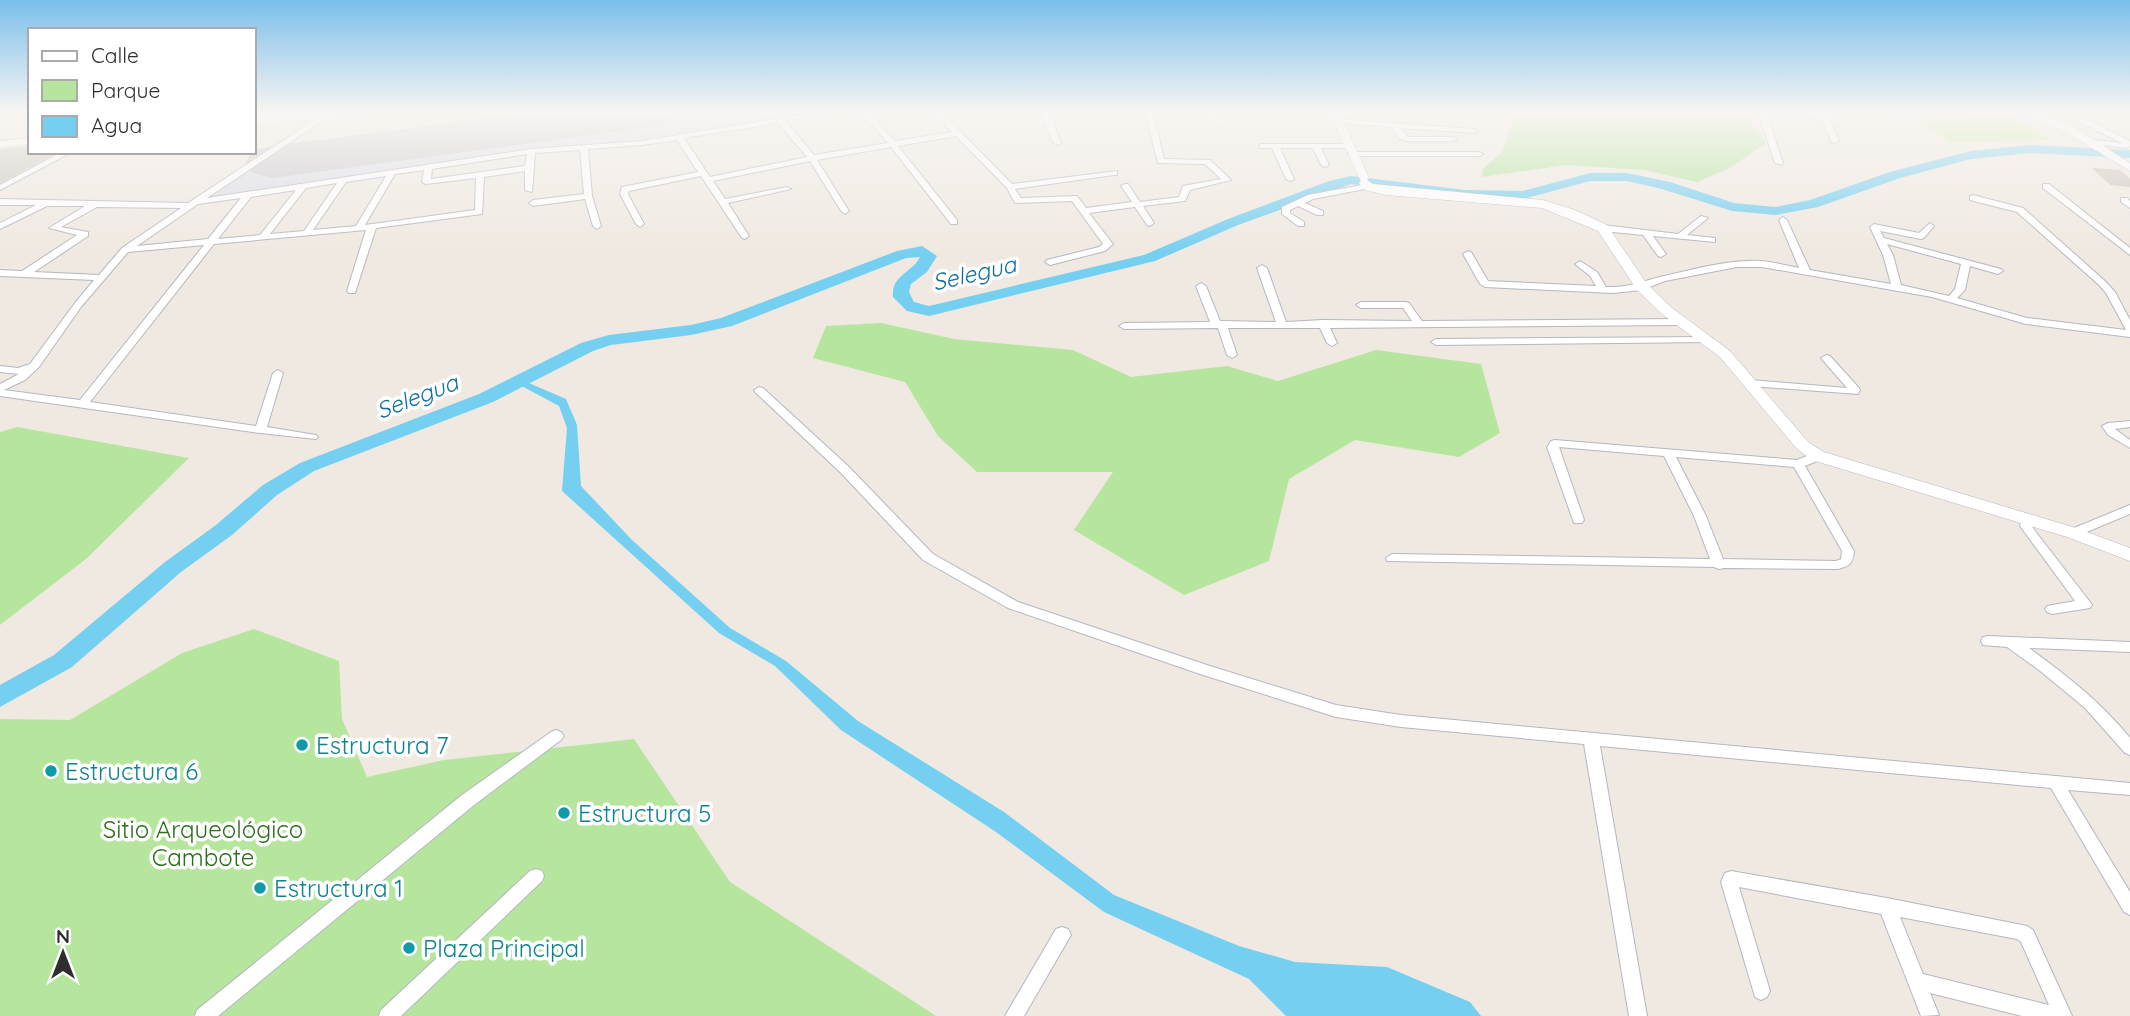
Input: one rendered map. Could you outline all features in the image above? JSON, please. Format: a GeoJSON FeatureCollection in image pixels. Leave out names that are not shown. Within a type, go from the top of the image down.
{"type":"FeatureCollection","features":[{"type":"Feature","properties":{"kind":"street"},"geometry":{"type":"LineString","coordinates":[[0,188],[54,159]]}},
{"type":"Feature","properties":{"kind":"street"},"geometry":{"type":"LineString","coordinates":[[0,390],[21,378],[34,365],[78,305],[125,250],[261,159]]}},
{"type":"Feature","properties":{"kind":"street"},"geometry":{"type":"LineString","coordinates":[[0,202],[196,204],[477,159]]}},
{"type":"Feature","properties":{"kind":"street"},"geometry":{"type":"LineString","coordinates":[[529,190],[530,159]]}},
{"type":"Feature","properties":{"kind":"street"},"geometry":{"type":"LineString","coordinates":[[585,159],[587,196],[597,226]]}},
{"type":"Feature","properties":{"kind":"street"},"geometry":{"type":"LineString","coordinates":[[694,159],[745,236]]}},
{"type":"Feature","properties":{"kind":"street"},"geometry":{"type":"LineString","coordinates":[[640,224],[624,194],[625,188],[804,159]]}},
{"type":"Feature","properties":{"kind":"street"},"geometry":{"type":"LineString","coordinates":[[813,159],[845,211]]}},
{"type":"Feature","properties":{"kind":"street"},"geometry":{"type":"LineString","coordinates":[[905,159],[954,222]]}},
{"type":"Feature","properties":{"kind":"street"},"geometry":{"type":"LineString","coordinates":[[983,159],[1022,202],[1074,198],[1108,244],[1051,262]]}},
{"type":"Feature","properties":{"kind":"street"},"geometry":{"type":"LineString","coordinates":[[1082,211],[1182,199],[1185,189],[1227,180],[1210,163],[1161,159]]}},
{"type":"Feature","properties":{"kind":"street"},"geometry":{"type":"LineString","coordinates":[[1281,159],[1290,179]]}},
{"type":"Feature","properties":{"kind":"street"},"geometry":{"type":"LineString","coordinates":[[1322,159],[1325,165]]}},
{"type":"Feature","properties":{"kind":"street"},"geometry":{"type":"LineString","coordinates":[[1355,159],[1365,182]]}},
{"type":"Feature","properties":{"kind":"street"},"geometry":{"type":"LineString","coordinates":[[2115,159],[2130,168]]}},
{"type":"Feature","properties":{"kind":"street"},"geometry":{"type":"LineString","coordinates":[[428,167],[426,183],[529,168]]}},
{"type":"Feature","properties":{"kind":"street"},"geometry":{"type":"LineString","coordinates":[[359,228],[393,172]]}},
{"type":"Feature","properties":{"kind":"street"},"geometry":{"type":"LineString","coordinates":[[1010,187],[1114,173]]}},
{"type":"Feature","properties":{"kind":"street"},"geometry":{"type":"LineString","coordinates":[[125,250],[359,228],[479,212],[480,176]]}},
{"type":"Feature","properties":{"kind":"street"},"geometry":{"type":"LineString","coordinates":[[307,232],[343,180]]}},
{"type":"Feature","properties":{"kind":"street"},"geometry":{"type":"LineString","coordinates":[[1301,224],[1285,211],[1311,197],[1365,182],[1386,191],[1543,204],[1603,228],[1681,234],[1712,240]]}},
{"type":"Feature","properties":{"kind":"street"},"geometry":{"type":"LineString","coordinates":[[262,238],[303,186]]}},
{"type":"Feature","properties":{"kind":"street"},"geometry":{"type":"LineString","coordinates":[[1125,186],[1150,223]]}},
{"type":"Feature","properties":{"kind":"street"},"geometry":{"type":"LineString","coordinates":[[2046,186],[2129,251]]}},
{"type":"Feature","properties":{"kind":"street"},"geometry":{"type":"LineString","coordinates":[[722,202],[787,189]]}},
{"type":"Feature","properties":{"kind":"street"},"geometry":{"type":"LineString","coordinates":[[83,404],[248,195]]}},
{"type":"Feature","properties":{"kind":"street"},"geometry":{"type":"LineString","coordinates":[[533,203],[587,196]]}},
{"type":"Feature","properties":{"kind":"street"},"geometry":{"type":"LineString","coordinates":[[1973,198],[2021,210],[2102,283],[2130,328]]}},
{"type":"Feature","properties":{"kind":"street"},"geometry":{"type":"LineString","coordinates":[[0,226],[46,203]]}},
{"type":"Feature","properties":{"kind":"street"},"geometry":{"type":"LineString","coordinates":[[1299,203],[1320,213]]}},
{"type":"Feature","properties":{"kind":"street"},"geometry":{"type":"LineString","coordinates":[[24,274],[85,234],[53,228],[95,204]]}},
{"type":"Feature","properties":{"kind":"street"},"geometry":{"type":"LineString","coordinates":[[1681,234],[1704,218]]}},
{"type":"Feature","properties":{"kind":"street"},"geometry":{"type":"LineString","coordinates":[[1783,220],[1806,272]]}},
{"type":"Feature","properties":{"kind":"street"},"geometry":{"type":"LineString","coordinates":[[352,291],[372,226]]}},
{"type":"Feature","properties":{"kind":"street"},"geometry":{"type":"LineString","coordinates":[[1896,286],[1881,240],[1874,229],[1876,226],[1921,236],[1930,226]]}},
{"type":"Feature","properties":{"kind":"street"},"geometry":{"type":"LineString","coordinates":[[1603,228],[1642,287],[1681,322],[1708,340],[1751,383],[1803,446],[1818,456],[2073,533],[2130,555]]}},
{"type":"Feature","properties":{"kind":"street"},"geometry":{"type":"LineString","coordinates":[[1645,232],[1661,254]]}},
{"type":"Feature","properties":{"kind":"street"},"geometry":{"type":"LineString","coordinates":[[1881,240],[1998,271]]}},
{"type":"Feature","properties":{"kind":"street"},"geometry":{"type":"LineString","coordinates":[[1468,254],[1485,285],[1602,289],[1642,287],[1663,279],[1737,264],[1762,264],[1896,286],[2026,321],[2130,334]]}},
{"type":"Feature","properties":{"kind":"street"},"geometry":{"type":"LineString","coordinates":[[1951,299],[1960,290],[1966,263]]}},
{"type":"Feature","properties":{"kind":"street"},"geometry":{"type":"LineString","coordinates":[[1580,264],[1594,274],[1602,289]]}},
{"type":"Feature","properties":{"kind":"street"},"geometry":{"type":"LineString","coordinates":[[1262,268],[1281,323]]}},
{"type":"Feature","properties":{"kind":"street"},"geometry":{"type":"LineString","coordinates":[[0,273],[103,278]]}},
{"type":"Feature","properties":{"kind":"street"},"geometry":{"type":"LineString","coordinates":[[1201,286],[1232,355]]}},
{"type":"Feature","properties":{"kind":"street"},"geometry":{"type":"LineString","coordinates":[[1361,305],[1406,305],[1418,323]]}},
{"type":"Feature","properties":{"kind":"street"},"geometry":{"type":"LineString","coordinates":[[1124,326],[1681,322]]}},
{"type":"Feature","properties":{"kind":"street"},"geometry":{"type":"LineString","coordinates":[[1323,323],[1332,344]]}},
{"type":"Feature","properties":{"kind":"street"},"geometry":{"type":"LineString","coordinates":[[1436,342],[1708,340]]}},
{"type":"Feature","properties":{"kind":"street"},"geometry":{"type":"LineString","coordinates":[[1751,383],[1854,392],[1826,358]]}},
{"type":"Feature","properties":{"kind":"street"},"geometry":{"type":"LineString","coordinates":[[0,369],[19,371],[34,365]]}},
{"type":"Feature","properties":{"kind":"street"},"geometry":{"type":"LineString","coordinates":[[260,430],[278,373]]}},
{"type":"Feature","properties":{"kind":"street"},"geometry":{"type":"LineString","coordinates":[[0,390],[312,437]]}},
{"type":"Feature","properties":{"kind":"street"},"geometry":{"type":"LineString","coordinates":[[759,390],[845,470],[928,557],[1013,605],[1336,711],[1401,721],[2130,789]]}},
{"type":"Feature","properties":{"kind":"street"},"geometry":{"type":"LineString","coordinates":[[2130,424],[2108,426],[2112,433],[2130,445]]}},
{"type":"Feature","properties":{"kind":"street"},"geometry":{"type":"LineString","coordinates":[[1578,520],[1553,447],[1555,443],[1798,464],[1818,456]]}},
{"type":"Feature","properties":{"kind":"street"},"geometry":{"type":"LineString","coordinates":[[1668,453],[1700,516],[1719,565]]}},
{"type":"Feature","properties":{"kind":"street"},"geometry":{"type":"LineString","coordinates":[[1392,558],[1719,565],[1838,565],[1847,561],[1848,551],[1798,464]]}},
{"type":"Feature","properties":{"kind":"street"},"geometry":{"type":"LineString","coordinates":[[2073,533],[2130,509]]}},
{"type":"Feature","properties":{"kind":"street"},"geometry":{"type":"LineString","coordinates":[[2027,519],[2026,526],[2030,533],[2085,605],[2079,608],[2052,609]]}},
{"type":"Feature","properties":{"kind":"street"},"geometry":{"type":"LineString","coordinates":[[1988,641],[2130,647]]}},
{"type":"Feature","properties":{"kind":"street"},"geometry":{"type":"LineString","coordinates":[[2012,643],[2084,696],[2130,748]]}},
{"type":"Feature","properties":{"kind":"street"},"geometry":{"type":"LineString","coordinates":[[204,1016],[468,800],[556,736]]}},
{"type":"Feature","properties":{"kind":"street"},"geometry":{"type":"LineString","coordinates":[[1591,739],[1638,1016]]}},
{"type":"Feature","properties":{"kind":"street"},"geometry":{"type":"LineString","coordinates":[[2056,783],[2130,907]]}},
{"type":"Feature","properties":{"kind":"street"},"geometry":{"type":"LineString","coordinates":[[388,1016],[536,876]]}},
{"type":"Feature","properties":{"kind":"street"},"geometry":{"type":"LineString","coordinates":[[1761,991],[1730,879],[2015,930],[2027,936],[2060,1016]]}},
{"type":"Feature","properties":{"kind":"street"},"geometry":{"type":"LineString","coordinates":[[1887,906],[1930,1015]]}},
{"type":"Feature","properties":{"kind":"street"},"geometry":{"type":"LineString","coordinates":[[1014,1016],[1062,935]]}},
{"type":"Feature","properties":{"kind":"street"},"geometry":{"type":"LineString","coordinates":[[1917,981],[2060,1016]]}},
{"type":"Feature","properties":{"kind":"shaded area"},"geometry":{"type":"Polygon","coordinates":[[[263,159],[460,159],[209,199],[263,159]]]}},
{"type":"Feature","properties":{"kind":"green space"},"geometry":{"type":"Polygon","coordinates":[[[1494,159],[1742,159],[1730,168],[1697,182],[1644,170],[1566,165],[1482,177],[1483,169],[1494,159]]]}},
{"type":"Feature","properties":{"kind":"green space"},"geometry":{"type":"Polygon","coordinates":[[[881,323],[954,339],[1073,350],[1131,377],[1227,366],[1278,381],[1376,350],[1481,364],[1500,433],[1459,457],[1355,440],[1289,479],[1269,561],[1184,595],[1074,530],[1113,472],[977,472],[938,436],[905,382],[813,358],[826,326],[881,323]]]}},
{"type":"Feature","properties":{"kind":"green space"},"geometry":{"type":"Polygon","coordinates":[[[17,427],[189,458],[86,559],[0,625],[0,432],[17,427]]]}},
{"type":"Feature","properties":{"kind":"green space","name":"Sitio Arqueológico Cambote"},"geometry":{"type":"Polygon","coordinates":[[[254,629],[339,661],[342,719],[367,777],[444,760],[634,739],[730,882],[936,1016],[0,1016],[0,719],[70,720],[182,653],[254,629]]]}},
{"type":"Feature","properties":{"kind":"water"},"geometry":{"type":"Polygon","coordinates":[[[522,380],[566,399],[577,425],[581,486],[632,540],[730,628],[786,661],[858,721],[1004,812],[1114,895],[1239,946],[1295,962],[1387,967],[1470,1002],[1481,1016],[1286,1016],[1249,979],[1104,912],[996,832],[841,730],[775,666],[719,633],[562,491],[567,428],[559,406],[516,383],[522,380]]]}},
{"type":"Feature","properties":{"kind":"building"},"geometry":{"type":"Polygon","coordinates":[[[0,159],[42,159],[0,182],[0,159]]]}},
{"type":"Feature","properties":{"kind":"building"},"geometry":{"type":"Polygon","coordinates":[[[2094,169],[2120,171],[2130,180],[2130,186],[2111,184],[2094,169]]]}},
{"type":"Feature","properties":{"kind":"waterway","name":"Selegua"},"geometry":{"type":"LineString","coordinates":[[0,697],[63,661],[173,567],[224,530],[270,490],[307,467],[486,398],[587,347],[609,340],[691,330],[726,322],[903,254],[922,251],[929,256],[921,269],[903,282],[900,292],[908,305],[929,311],[1149,258],[1233,222],[1351,180],[1465,194],[1523,195],[1590,177],[1627,177],[1665,185],[1732,207],[1776,211],[1813,204],[1895,175],[1954,159]]}},
{"type":"Feature","properties":{"kind":"runway"},"geometry":{"type":"LineString","coordinates":[[272,162],[292,159]]}},
{"type":"Feature","properties":{"kind":"place","name":"Estructura 7"},"geometry":{"type":"Point","coordinates":[302,745]}},
{"type":"Feature","properties":{"kind":"place","name":"Estructura 6"},"geometry":{"type":"Point","coordinates":[51,771]}},
{"type":"Feature","properties":{"kind":"place","name":"Estructura 5"},"geometry":{"type":"Point","coordinates":[564,813]}},
{"type":"Feature","properties":{"kind":"place","name":"Estructura 1"},"geometry":{"type":"Point","coordinates":[260,888]}},
{"type":"Feature","properties":{"kind":"place","name":"Plaza Principal"},"geometry":{"type":"Point","coordinates":[409,948]}}]}
